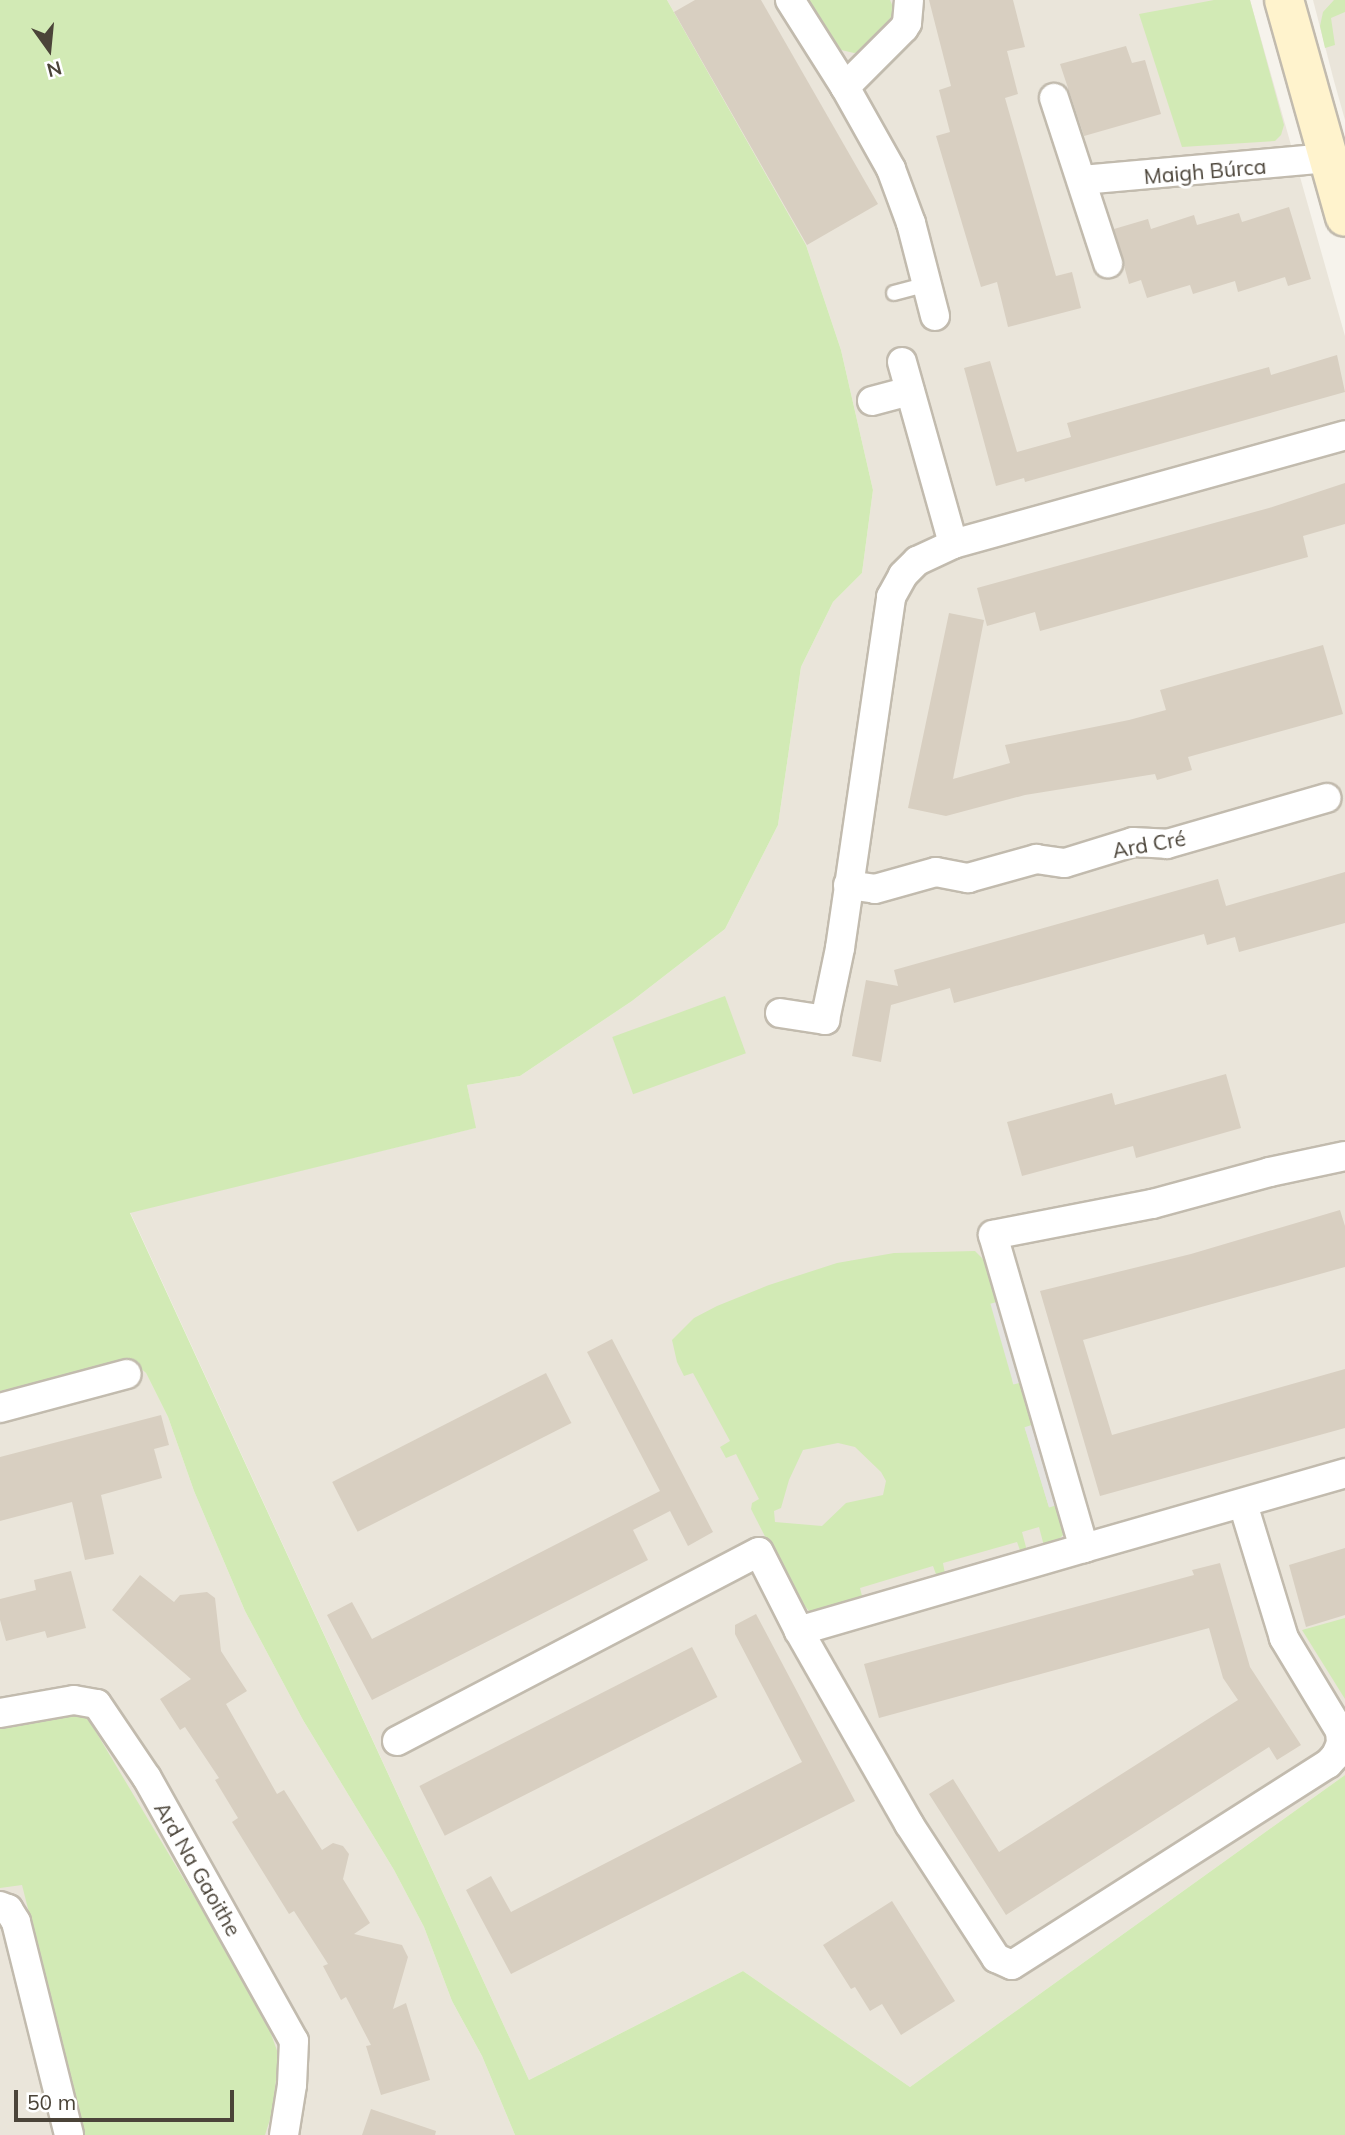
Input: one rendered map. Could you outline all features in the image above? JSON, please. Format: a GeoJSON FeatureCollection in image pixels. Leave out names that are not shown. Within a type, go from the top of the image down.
{"type":"FeatureCollection","features":[{"type":"Feature","properties":{"kind":"street"},"geometry":{"type":"LineString","coordinates":[[790,0],[845,87],[897,184],[935,316]]}},
{"type":"Feature","properties":{"kind":"street"},"geometry":{"type":"LineString","coordinates":[[845,87],[904,28],[909,0]]}},
{"type":"Feature","properties":{"kind":"street"},"geometry":{"type":"LineString","coordinates":[[1284,0],[1339,188]]}},
{"type":"Feature","properties":{"kind":"street"},"geometry":{"type":"LineString","coordinates":[[1054,98],[1108,263]]}},
{"type":"Feature","properties":{"kind":"street","name":"Maigh Búrca"},"geometry":{"type":"LineString","coordinates":[[1082,180],[1339,188]]}},
{"type":"Feature","properties":{"kind":"street"},"geometry":{"type":"LineString","coordinates":[[902,362],[953,544]]}},
{"type":"Feature","properties":{"kind":"street"},"geometry":{"type":"LineString","coordinates":[[872,401],[910,391]]}},
{"type":"Feature","properties":{"kind":"street"},"geometry":{"type":"LineString","coordinates":[[780,1013],[825,1020],[840,948],[891,597],[903,575],[916,561],[953,544],[1345,435]]}},
{"type":"Feature","properties":{"kind":"street","name":"Ard Cré"},"geometry":{"type":"LineString","coordinates":[[848,886],[875,889],[936,872],[968,878],[1036,859],[1065,863],[1133,842],[1167,844],[1326,798]]}},
{"type":"Feature","properties":{"kind":"street"},"geometry":{"type":"LineString","coordinates":[[1084,1548],[993,1235],[1152,1203],[1270,1172],[1345,1156]]}},
{"type":"Feature","properties":{"kind":"street"},"geometry":{"type":"LineString","coordinates":[[0,1408],[127,1374]]}},
{"type":"Feature","properties":{"kind":"street"},"geometry":{"type":"LineString","coordinates":[[799,1631],[1345,1474]]}},
{"type":"Feature","properties":{"kind":"street"},"geometry":{"type":"LineString","coordinates":[[397,1741],[759,1552],[799,1631],[909,1824],[996,1958],[1012,1965],[1328,1764],[1336,1755],[1340,1744],[1339,1731],[1284,1638],[1244,1504]]}},
{"type":"Feature","properties":{"kind":"street","name":"Ard Na Gaoithe"},"geometry":{"type":"LineString","coordinates":[[0,1713],[74,1700],[97,1704],[147,1778],[294,2041],[292,2085],[284,2135]]}},
{"type":"Feature","properties":{"kind":"street"},"geometry":{"type":"LineString","coordinates":[[0,1906],[8,1909],[16,1922],[69,2135]]}},
{"type":"Feature","properties":{"kind":"lane"},"geometry":{"type":"LineString","coordinates":[[894,293],[927,284]]}},
{"type":"Feature","properties":{"kind":"shaded area"},"geometry":{"type":"Polygon","coordinates":[[[667,0],[1250,0],[1345,336],[1345,1775],[910,2087],[743,1971],[529,2080],[130,1212],[475,1128],[467,1085],[520,1076],[632,1001],[725,929],[778,825],[801,667],[833,602],[862,573],[873,490],[841,350],[806,245],[667,0]]]}},
{"type":"Feature","properties":{"kind":"shaded area"},"geometry":{"type":"Polygon","coordinates":[[[1313,0],[1345,0],[1345,120],[1334,81],[1313,0]]]}},
{"type":"Feature","properties":{"kind":"shaded area"},"geometry":{"type":"Polygon","coordinates":[[[0,987],[131,1359],[146,1373],[168,1417],[194,1491],[245,1611],[303,1720],[394,1870],[424,1927],[452,2001],[482,2056],[515,2135],[0,2135],[0,987]]]}},
{"type":"Feature","properties":{"kind":"shaded area"},"geometry":{"type":"Polygon","coordinates":[[[1000,1301],[1023,1382],[1014,1385],[990,1304],[1000,1301]]]}},
{"type":"Feature","properties":{"kind":"shaded area"},"geometry":{"type":"Polygon","coordinates":[[[1035,1424],[1060,1504],[1049,1508],[1024,1427],[1035,1424]]]}},
{"type":"Feature","properties":{"kind":"green space"},"geometry":{"type":"Polygon","coordinates":[[[0,0],[667,0],[806,245],[841,350],[873,490],[862,573],[833,602],[801,667],[778,825],[725,929],[632,1001],[520,1076],[467,1085],[476,1128],[130,1213],[529,2080],[743,1971],[910,2087],[1345,1775],[1345,2135],[515,2135],[482,2056],[452,2001],[424,1927],[394,1870],[303,1720],[245,1611],[194,1491],[168,1417],[146,1373],[131,1360],[0,1391],[0,0]]]}},
{"type":"Feature","properties":{"kind":"green space"},"geometry":{"type":"Polygon","coordinates":[[[804,0],[890,0],[895,12],[867,48],[854,53],[837,49],[804,0]]]}},
{"type":"Feature","properties":{"kind":"green space"},"geometry":{"type":"Polygon","coordinates":[[[1214,0],[1250,0],[1284,125],[1281,135],[1275,141],[1182,147],[1139,14],[1214,0]]]}},
{"type":"Feature","properties":{"kind":"green space"},"geometry":{"type":"Polygon","coordinates":[[[1334,0],[1345,0],[1345,12],[1331,18],[1335,45],[1325,48],[1320,26],[1323,12],[1334,0]]]}},
{"type":"Feature","properties":{"kind":"green space"},"geometry":{"type":"Polygon","coordinates":[[[725,996],[746,1053],[633,1094],[612,1037],[725,996]]]}},
{"type":"Feature","properties":{"kind":"green space"},"geometry":{"type":"Polygon","coordinates":[[[975,1251],[989,1265],[1000,1301],[1013,1384],[1023,1382],[1035,1424],[1025,1428],[1049,1507],[1060,1504],[1064,1534],[1056,1542],[1044,1546],[1039,1527],[1022,1532],[1027,1551],[1021,1553],[1017,1542],[943,1563],[945,1574],[937,1577],[933,1566],[860,1588],[864,1604],[815,1614],[795,1595],[751,1509],[752,1503],[759,1499],[736,1454],[726,1458],[720,1447],[730,1441],[693,1373],[684,1376],[677,1362],[672,1340],[694,1318],[769,1285],[837,1263],[894,1253],[975,1251]],[[838,1443],[803,1450],[789,1480],[781,1508],[774,1511],[775,1522],[822,1526],[846,1503],[883,1495],[886,1481],[881,1472],[855,1447],[838,1443]]]}},
{"type":"Feature","properties":{"kind":"green space"},"geometry":{"type":"Polygon","coordinates":[[[1345,1618],[1345,1699],[1302,1630],[1345,1618]]]}},
{"type":"Feature","properties":{"kind":"green space"},"geometry":{"type":"Polygon","coordinates":[[[69,1713],[84,1715],[90,1722],[263,2012],[279,2056],[272,2113],[265,2135],[85,2135],[22,1885],[0,1888],[0,1729],[69,1713]]]}},
{"type":"Feature","properties":{"kind":"building"},"geometry":{"type":"Polygon","coordinates":[[[695,0],[761,0],[878,204],[807,245],[674,12],[695,0]]]}},
{"type":"Feature","properties":{"kind":"building"},"geometry":{"type":"Polygon","coordinates":[[[929,0],[1013,0],[1025,47],[1007,51],[1018,94],[1005,98],[1056,276],[1072,272],[1081,308],[1008,327],[997,282],[981,287],[936,136],[950,132],[939,90],[951,86],[929,0]]]}},
{"type":"Feature","properties":{"kind":"building"},"geometry":{"type":"Polygon","coordinates":[[[1126,46],[1132,63],[1145,60],[1161,114],[1084,136],[1060,64],[1126,46]]]}},
{"type":"Feature","properties":{"kind":"building"},"geometry":{"type":"Polygon","coordinates":[[[1289,207],[1311,279],[1288,286],[1285,277],[1238,292],[1235,281],[1193,294],[1190,285],[1147,298],[1141,280],[1129,284],[1114,229],[1148,219],[1151,229],[1194,215],[1197,225],[1239,213],[1242,222],[1289,207]]]}},
{"type":"Feature","properties":{"kind":"building"},"geometry":{"type":"Polygon","coordinates":[[[1337,355],[1345,392],[1025,482],[1024,478],[996,486],[964,368],[990,361],[1017,452],[1071,437],[1067,423],[1269,367],[1271,375],[1337,355]]]}},
{"type":"Feature","properties":{"kind":"building"},"geometry":{"type":"Polygon","coordinates":[[[1345,483],[1345,524],[1303,536],[1308,557],[1040,631],[1035,612],[987,626],[977,588],[1269,508],[1345,483]]]}},
{"type":"Feature","properties":{"kind":"building"},"geometry":{"type":"Polygon","coordinates":[[[949,613],[984,620],[953,779],[1010,763],[1005,745],[1166,710],[1160,690],[1323,645],[1343,714],[1188,757],[1192,770],[1157,780],[1155,774],[1025,795],[946,816],[908,808],[949,613]]]}},
{"type":"Feature","properties":{"kind":"building"},"geometry":{"type":"Polygon","coordinates":[[[1345,872],[1345,923],[1239,952],[1235,937],[1207,945],[1204,934],[954,1003],[950,988],[891,1005],[881,1062],[852,1056],[866,980],[898,986],[894,970],[1218,879],[1226,906],[1345,872]]]}},
{"type":"Feature","properties":{"kind":"building"},"geometry":{"type":"Polygon","coordinates":[[[1226,1074],[1241,1128],[1136,1158],[1133,1146],[1022,1176],[1007,1122],[1112,1093],[1115,1105],[1226,1074]]]}},
{"type":"Feature","properties":{"kind":"building"},"geometry":{"type":"Polygon","coordinates":[[[1340,1210],[1345,1226],[1345,1267],[1083,1340],[1112,1435],[1345,1369],[1345,1428],[1100,1496],[1040,1291],[1191,1254],[1340,1210]]]}},
{"type":"Feature","properties":{"kind":"building"},"geometry":{"type":"Polygon","coordinates":[[[612,1339],[713,1532],[688,1546],[670,1511],[633,1530],[648,1560],[372,1700],[327,1615],[352,1602],[372,1639],[660,1491],[587,1352],[612,1339]]]}},
{"type":"Feature","properties":{"kind":"building"},"geometry":{"type":"Polygon","coordinates":[[[546,1373],[571,1423],[358,1532],[332,1482],[546,1373]]]}},
{"type":"Feature","properties":{"kind":"building"},"geometry":{"type":"Polygon","coordinates":[[[161,1415],[169,1445],[154,1449],[162,1478],[101,1495],[114,1554],[85,1560],[72,1502],[0,1521],[0,1457],[161,1415]]]}},
{"type":"Feature","properties":{"kind":"building"},"geometry":{"type":"Polygon","coordinates":[[[1345,1548],[1345,1615],[1306,1627],[1289,1565],[1345,1548]]]}},
{"type":"Feature","properties":{"kind":"building"},"geometry":{"type":"Polygon","coordinates":[[[1220,1563],[1250,1667],[1301,1745],[1277,1760],[1269,1747],[1006,1915],[929,1794],[953,1779],[999,1852],[1238,1700],[1223,1678],[1209,1628],[879,1718],[864,1664],[1194,1575],[1192,1570],[1220,1563]]]}},
{"type":"Feature","properties":{"kind":"building"},"geometry":{"type":"Polygon","coordinates":[[[71,1571],[86,1628],[47,1638],[45,1631],[6,1641],[0,1620],[0,1599],[36,1590],[34,1580],[71,1571]]]}},
{"type":"Feature","properties":{"kind":"building"},"geometry":{"type":"Polygon","coordinates":[[[140,1575],[174,1602],[180,1595],[207,1592],[215,1598],[221,1651],[247,1691],[226,1704],[277,1794],[284,1790],[322,1850],[333,1843],[343,1846],[349,1854],[343,1879],[370,1923],[354,1934],[402,1945],[408,1957],[393,2009],[406,2003],[430,2080],[381,2095],[366,2046],[371,2045],[346,1997],[341,2000],[323,1966],[328,1964],[294,1911],[289,1914],[232,1822],[238,1818],[215,1780],[219,1778],[185,1727],[180,1730],[160,1699],[191,1679],[112,1610],[140,1575]]]}},
{"type":"Feature","properties":{"kind":"building"},"geometry":{"type":"Polygon","coordinates":[[[756,1614],[855,1801],[511,1974],[466,1890],[491,1876],[511,1912],[802,1762],[735,1634],[735,1625],[756,1614]]]}},
{"type":"Feature","properties":{"kind":"building"},"geometry":{"type":"Polygon","coordinates":[[[692,1647],[717,1697],[445,1836],[419,1786],[692,1647]]]}},
{"type":"Feature","properties":{"kind":"building"},"geometry":{"type":"Polygon","coordinates":[[[892,1901],[955,2001],[901,2035],[882,2004],[870,2011],[855,1987],[851,1989],[823,1945],[892,1901]]]}},
{"type":"Feature","properties":{"kind":"building"},"geometry":{"type":"Polygon","coordinates":[[[371,2109],[436,2131],[435,2135],[362,2135],[371,2109]]]}}]}
